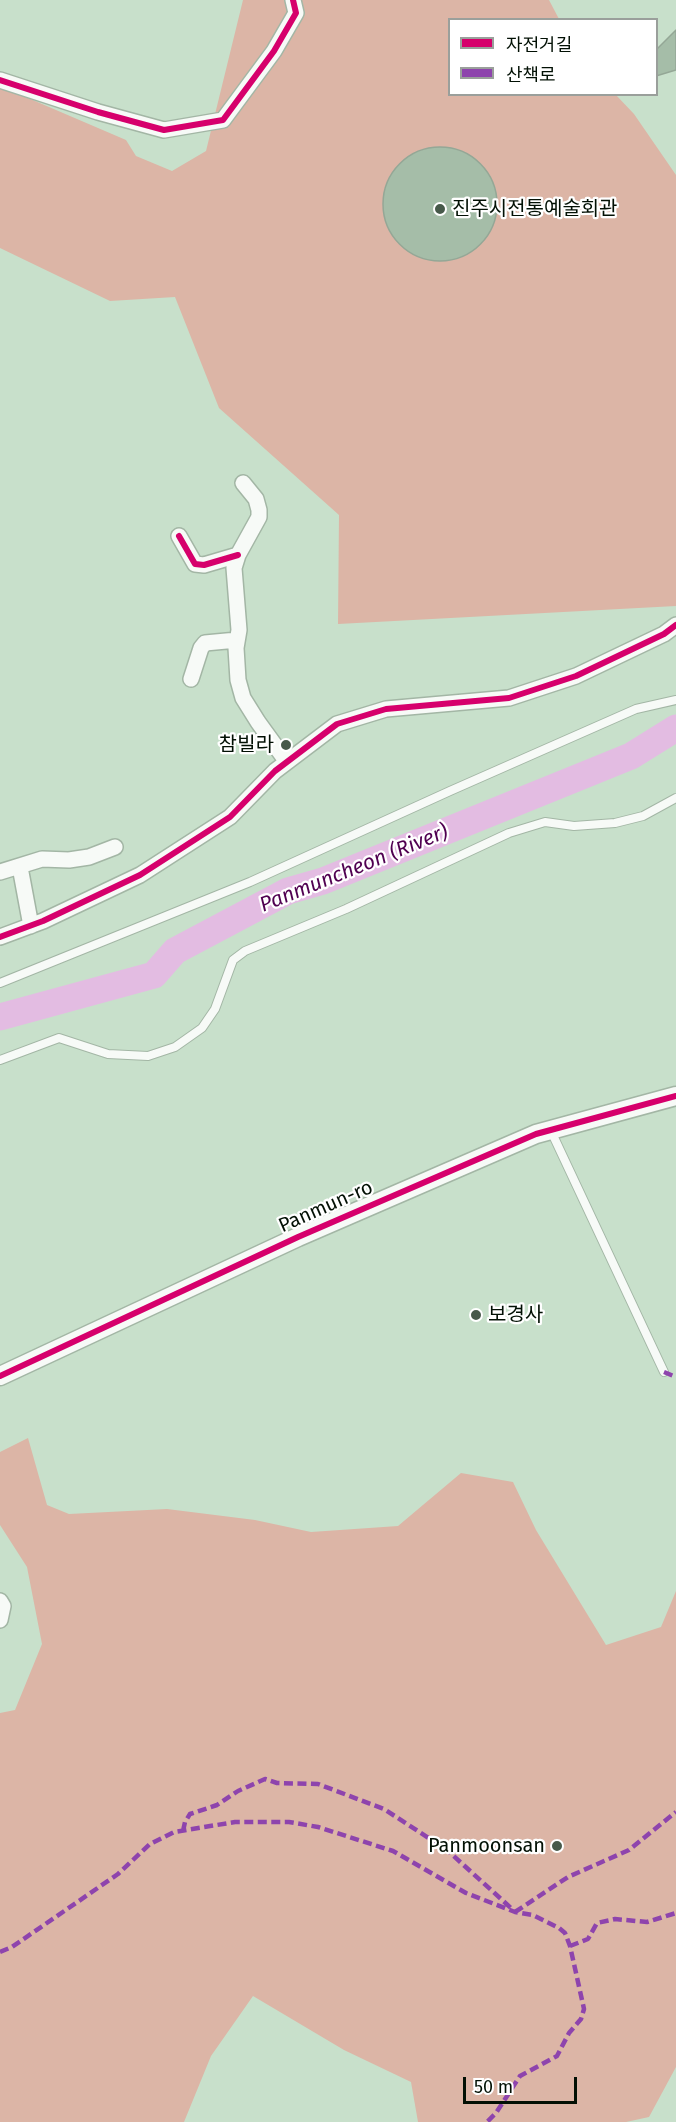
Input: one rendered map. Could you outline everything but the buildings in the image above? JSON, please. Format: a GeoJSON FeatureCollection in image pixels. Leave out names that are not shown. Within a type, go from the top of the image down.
{"type":"FeatureCollection","features":[{"type":"Feature","properties":{"kind":"street"},"geometry":{"type":"LineString","coordinates":[[0,80],[98,112],[164,130],[223,120],[274,51],[296,13],[293,0]]}},
{"type":"Feature","properties":{"kind":"street"},"geometry":{"type":"LineString","coordinates":[[243,483],[256,499],[259,517],[238,555],[234,568],[239,630],[236,648],[238,680],[243,698],[287,762]]}},
{"type":"Feature","properties":{"kind":"street"},"geometry":{"type":"LineString","coordinates":[[179,536],[195,564],[204,565],[238,555]]}},
{"type":"Feature","properties":{"kind":"street"},"geometry":{"type":"LineString","coordinates":[[0,937],[31,926],[140,875],[230,817],[275,771],[337,724],[386,709],[508,698],[576,676],[664,634],[676,625]]}},
{"type":"Feature","properties":{"kind":"street"},"geometry":{"type":"LineString","coordinates":[[190,679],[205,643],[237,640]]}},
{"type":"Feature","properties":{"kind":"street"},"geometry":{"type":"LineString","coordinates":[[0,872],[42,859],[69,860],[89,857],[116,847]]}},
{"type":"Feature","properties":{"kind":"street"},"geometry":{"type":"LineString","coordinates":[[20,867],[31,926]]}},
{"type":"Feature","properties":{"kind":"street","name":"Panmun-ro"},"geometry":{"type":"LineString","coordinates":[[0,1376],[298,1237],[536,1134],[676,1096]]}},
{"type":"Feature","properties":{"kind":"street"},"geometry":{"type":"LineString","coordinates":[[0,1601],[3,1606],[0,1620]]}},
{"type":"Feature","properties":{"kind":"lane"},"geometry":{"type":"LineString","coordinates":[[0,983],[250,882],[636,709],[676,700]]}},
{"type":"Feature","properties":{"kind":"lane"},"geometry":{"type":"LineString","coordinates":[[0,1060],[59,1038],[108,1054],[148,1056],[175,1047],[202,1028],[216,1010],[233,960],[245,951],[346,909],[509,833],[545,822],[574,826],[615,823],[643,816],[676,798]]}},
{"type":"Feature","properties":{"kind":"lane"},"geometry":{"type":"LineString","coordinates":[[550,1130],[664,1372]]}},
{"type":"Feature","properties":{"kind":"shaded area"},"geometry":{"type":"Polygon","coordinates":[[[243,0],[549,0],[558,18],[448,18],[448,96],[617,96],[634,114],[676,175],[676,606],[338,624],[339,515],[219,408],[175,297],[110,301],[0,248],[0,86],[126,140],[136,156],[172,171],[206,151],[243,0]]]}},
{"type":"Feature","properties":{"kind":"shaded area"},"geometry":{"type":"Polygon","coordinates":[[[28,1438],[47,1505],[69,1514],[167,1509],[255,1520],[311,1532],[398,1526],[461,1473],[513,1482],[536,1530],[606,1645],[661,1627],[676,1591],[676,2067],[649,2117],[626,2122],[418,2122],[411,2082],[344,2050],[253,1996],[211,2056],[184,2122],[0,2122],[0,1713],[15,1710],[42,1644],[27,1567],[0,1525],[0,1452],[28,1438]]]}},
{"type":"Feature","properties":{"kind":"waterway","name":"Panmuncheon (River)"},"geometry":{"type":"LineString","coordinates":[[0,1017],[154,975],[175,951],[288,891],[323,881],[631,756],[676,728]]}},
{"type":"Feature","properties":{"kind":"marked path"},"geometry":{"type":"LineString","coordinates":[[664,1372],[676,1377]]}},
{"type":"Feature","properties":{"kind":"marked path"},"geometry":{"type":"LineString","coordinates":[[183,1831],[190,1814],[217,1805],[238,1791],[265,1779],[277,1783],[318,1784],[384,1809],[447,1850],[511,1908]]}},
{"type":"Feature","properties":{"kind":"marked path"},"geometry":{"type":"LineString","coordinates":[[515,1912],[568,1877],[629,1850],[676,1812]]}},
{"type":"Feature","properties":{"kind":"marked path"},"geometry":{"type":"LineString","coordinates":[[0,1952],[12,1947],[118,1874],[150,1844],[174,1832],[235,1822],[289,1822],[318,1827],[393,1851],[466,1893],[515,1912],[533,1915],[559,1928],[565,1933],[570,1946],[584,2009],[581,2019],[569,2033],[557,2056],[520,2076],[496,2113],[487,2122]]}},
{"type":"Feature","properties":{"kind":"marked path"},"geometry":{"type":"LineString","coordinates":[[570,1946],[588,1939],[597,1923],[615,1919],[647,1922],[676,1913]]}},
{"type":"Feature","properties":{"kind":"cycle path"},"geometry":{"type":"LineString","coordinates":[[0,80],[98,112],[164,130],[223,120],[274,51],[296,13],[293,0]]}},
{"type":"Feature","properties":{"kind":"cycle path"},"geometry":{"type":"LineString","coordinates":[[179,536],[195,564],[204,565],[238,555]]}},
{"type":"Feature","properties":{"kind":"cycle path"},"geometry":{"type":"LineString","coordinates":[[0,937],[43,921],[140,875],[230,817],[275,771],[337,724],[386,709],[509,698],[576,676],[664,634],[676,625]]}},
{"type":"Feature","properties":{"kind":"cycle path"},"geometry":{"type":"LineString","coordinates":[[0,1376],[298,1237],[536,1134],[676,1096]]}},
{"type":"Feature","properties":{"kind":"place","name":"진주시전통예술회관"},"geometry":{"type":"Point","coordinates":[440,209]}},
{"type":"Feature","properties":{"kind":"place","name":"참빌라"},"geometry":{"type":"Point","coordinates":[286,745]}},
{"type":"Feature","properties":{"kind":"place","name":"보경사"},"geometry":{"type":"Point","coordinates":[476,1315]}},
{"type":"Feature","properties":{"kind":"place","name":"Panmoonsan"},"geometry":{"type":"Point","coordinates":[557,1846]}}]}
